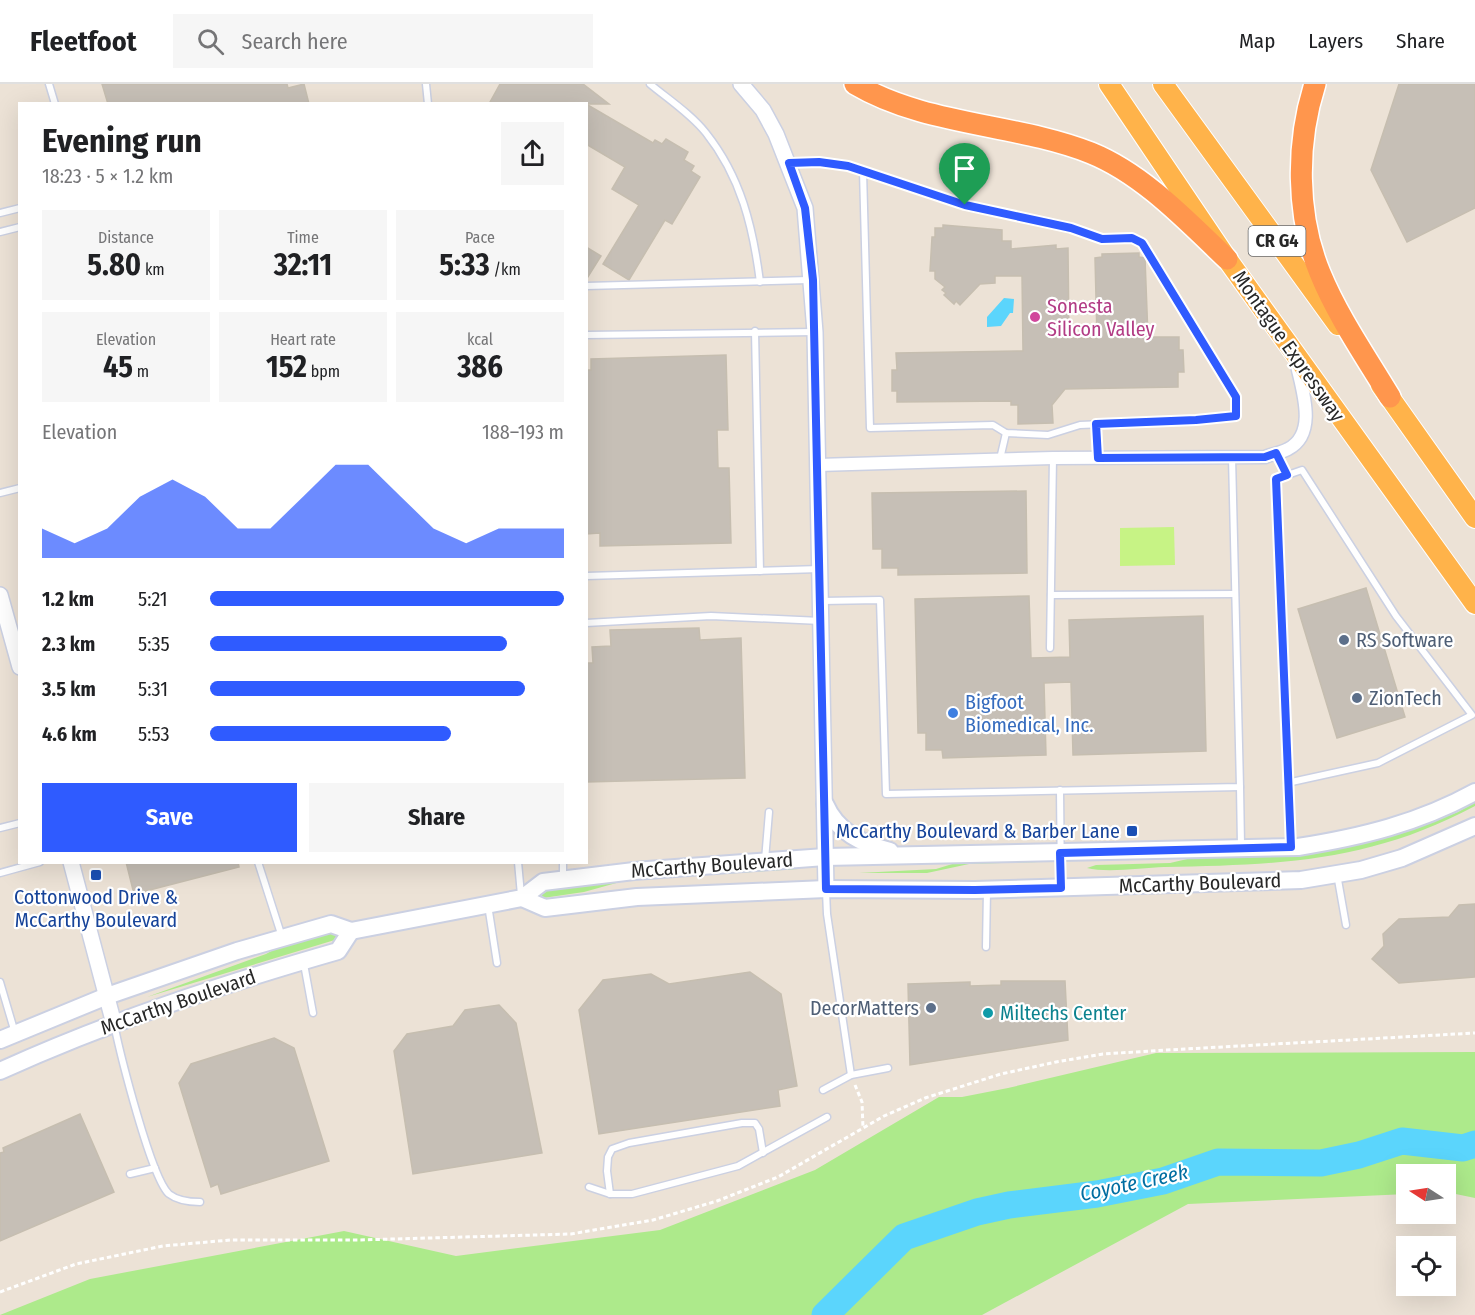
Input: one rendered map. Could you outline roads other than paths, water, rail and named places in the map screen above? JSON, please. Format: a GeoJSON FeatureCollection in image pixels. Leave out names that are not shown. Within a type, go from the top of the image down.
{"type":"FeatureCollection","features":[{"type":"Feature","properties":{"kind":"highway"},"geometry":{"type":"LineString","coordinates":[[855,84],[873,94],[907,107],[1052,141],[1092,154],[1127,173],[1156,195],[1227,259]]}},
{"type":"Feature","properties":{"kind":"highway","name":"Montague Expressway"},"geometry":{"type":"LineString","coordinates":[[1109,84],[1227,259],[1392,492],[1475,604]]}},
{"type":"Feature","properties":{"kind":"highway","name":"CR G4"},"geometry":{"type":"LineString","coordinates":[[1163,84],[1475,518]]}},
{"type":"Feature","properties":{"kind":"highway"},"geometry":{"type":"LineString","coordinates":[[1315,84],[1303,131],[1301,178],[1307,226],[1324,283],[1390,397]]}},
{"type":"Feature","properties":{"kind":"main road","name":"McCarthy Boulevard"},"geometry":{"type":"LineString","coordinates":[[8,1037],[107,996],[283,938],[331,924],[351,931],[522,898],[543,882],[563,871],[825,857],[1291,847],[1353,838],[1393,828],[1450,806],[1475,792]]}},
{"type":"Feature","properties":{"kind":"main road"},"geometry":{"type":"LineString","coordinates":[[825,804],[831,817],[846,833],[873,846],[908,855]]}},
{"type":"Feature","properties":{"kind":"main road","name":"McCarthy Boulevard"},"geometry":{"type":"LineString","coordinates":[[522,898],[545,908],[637,897],[826,889],[987,890],[1301,880],[1402,858],[1475,826]]}},
{"type":"Feature","properties":{"kind":"main road","name":"McCarthy Boulevard"},"geometry":{"type":"LineString","coordinates":[[0,1071],[114,1024],[219,986],[338,951],[351,931]]}},
{"type":"Feature","properties":{"kind":"street"},"geometry":{"type":"LineString","coordinates":[[741,84],[763,110],[789,163],[805,208],[813,280],[826,889]]}},
{"type":"Feature","properties":{"kind":"street"},"geometry":{"type":"LineString","coordinates":[[818,465],[1053,458],[1265,457],[1289,449],[1303,435],[1306,414],[1294,351]]}},
{"type":"Feature","properties":{"kind":"street"},"geometry":{"type":"LineString","coordinates":[[0,598],[9,642],[18,662]]}},
{"type":"Feature","properties":{"kind":"street"},"geometry":{"type":"LineString","coordinates":[[72,864],[114,1024]]}},
{"type":"Feature","properties":{"kind":"lane"},"geometry":{"type":"LineString","coordinates":[[50,84],[54,102]]}},
{"type":"Feature","properties":{"kind":"lane"},"geometry":{"type":"LineString","coordinates":[[426,84],[428,102]]}},
{"type":"Feature","properties":{"kind":"lane"},"geometry":{"type":"LineString","coordinates":[[650,84],[705,131],[734,176],[754,235],[760,282]]}},
{"type":"Feature","properties":{"kind":"lane"},"geometry":{"type":"LineString","coordinates":[[789,163],[819,162],[863,171],[965,205],[1071,228],[1102,239],[1132,238],[1142,243],[1236,397],[1236,416],[1196,420],[1080,424],[1048,435],[1006,434],[993,425],[870,428],[863,171]]}},
{"type":"Feature","properties":{"kind":"lane"},"geometry":{"type":"LineString","coordinates":[[0,213],[18,208]]}},
{"type":"Feature","properties":{"kind":"lane"},"geometry":{"type":"LineString","coordinates":[[0,232],[18,228]]}},
{"type":"Feature","properties":{"kind":"lane"},"geometry":{"type":"LineString","coordinates":[[588,286],[813,280]]}},
{"type":"Feature","properties":{"kind":"lane"},"geometry":{"type":"LineString","coordinates":[[755,331],[760,571]]}},
{"type":"Feature","properties":{"kind":"lane"},"geometry":{"type":"LineString","coordinates":[[588,335],[814,332]]}},
{"type":"Feature","properties":{"kind":"lane"},"geometry":{"type":"LineString","coordinates":[[1096,424],[1098,458]]}},
{"type":"Feature","properties":{"kind":"lane"},"geometry":{"type":"LineString","coordinates":[[1000,459],[1006,434]]}},
{"type":"Feature","properties":{"kind":"lane"},"geometry":{"type":"LineString","coordinates":[[1276,453],[1287,475]]}},
{"type":"Feature","properties":{"kind":"lane"},"geometry":{"type":"LineString","coordinates":[[1232,457],[1241,849]]}},
{"type":"Feature","properties":{"kind":"lane"},"geometry":{"type":"LineString","coordinates":[[1050,648],[1053,458]]}},
{"type":"Feature","properties":{"kind":"lane"},"geometry":{"type":"LineString","coordinates":[[1287,783],[1378,763],[1472,715],[1396,616],[1302,470],[1276,479],[1287,783],[1291,847]]}},
{"type":"Feature","properties":{"kind":"lane"},"geometry":{"type":"LineString","coordinates":[[0,493],[18,488]]}},
{"type":"Feature","properties":{"kind":"lane"},"geometry":{"type":"LineString","coordinates":[[588,576],[820,569]]}},
{"type":"Feature","properties":{"kind":"lane"},"geometry":{"type":"LineString","coordinates":[[1051,595],[1235,594]]}},
{"type":"Feature","properties":{"kind":"lane"},"geometry":{"type":"LineString","coordinates":[[821,601],[880,600],[886,794],[1240,787]]}},
{"type":"Feature","properties":{"kind":"lane"},"geometry":{"type":"LineString","coordinates":[[588,623],[711,616],[821,621]]}},
{"type":"Feature","properties":{"kind":"lane"},"geometry":{"type":"LineString","coordinates":[[1060,790],[1061,888]]}},
{"type":"Feature","properties":{"kind":"lane"},"geometry":{"type":"LineString","coordinates":[[765,861],[768,812]]}},
{"type":"Feature","properties":{"kind":"lane"},"geometry":{"type":"LineString","coordinates":[[0,828],[18,824]]}},
{"type":"Feature","properties":{"kind":"lane"},"geometry":{"type":"LineString","coordinates":[[0,873],[33,864]]}},
{"type":"Feature","properties":{"kind":"lane"},"geometry":{"type":"LineString","coordinates":[[259,864],[283,938]]}},
{"type":"Feature","properties":{"kind":"lane"},"geometry":{"type":"LineString","coordinates":[[518,864],[522,898]]}},
{"type":"Feature","properties":{"kind":"lane"},"geometry":{"type":"LineString","coordinates":[[1337,874],[1346,925]]}},
{"type":"Feature","properties":{"kind":"lane"},"geometry":{"type":"LineString","coordinates":[[826,889],[827,914],[850,1075]]}},
{"type":"Feature","properties":{"kind":"lane"},"geometry":{"type":"LineString","coordinates":[[986,947],[987,890]]}},
{"type":"Feature","properties":{"kind":"lane"},"geometry":{"type":"LineString","coordinates":[[488,904],[497,963]]}},
{"type":"Feature","properties":{"kind":"lane"},"geometry":{"type":"LineString","coordinates":[[304,961],[313,1013]]}},
{"type":"Feature","properties":{"kind":"lane"},"geometry":{"type":"LineString","coordinates":[[0,982],[8,1037]]}},
{"type":"Feature","properties":{"kind":"lane"},"geometry":{"type":"LineString","coordinates":[[114,1024],[123,1066],[155,1168],[168,1193],[184,1202],[200,1202]]}},
{"type":"Feature","properties":{"kind":"lane"},"geometry":{"type":"LineString","coordinates":[[823,1090],[850,1075],[888,1068]]}},
{"type":"Feature","properties":{"kind":"lane"},"geometry":{"type":"LineString","coordinates":[[590,1187],[610,1194],[632,1194],[668,1187],[738,1166],[827,1117]]}},
{"type":"Feature","properties":{"kind":"lane"},"geometry":{"type":"LineString","coordinates":[[610,1194],[608,1157],[612,1149],[629,1143],[742,1123],[755,1123],[759,1129],[763,1153]]}},
{"type":"Feature","properties":{"kind":"lane"},"geometry":{"type":"LineString","coordinates":[[130,1174],[155,1168]]}},
{"type":"Feature","properties":{"kind":"water"},"geometry":{"type":"Polygon","coordinates":[[[1004,298],[1014,299],[1013,313],[1010,313],[1001,326],[987,327],[987,317],[1004,298]]]}},
{"type":"Feature","properties":{"kind":"waterway","name":"Coyote Creek"},"geometry":{"type":"LineString","coordinates":[[825,1315],[904,1237],[977,1212],[1009,1205],[1097,1194],[1163,1181],[1218,1162],[1321,1163],[1359,1155],[1402,1141],[1463,1148],[1475,1144]]}},
{"type":"Feature","properties":{"kind":"place","name":"Sonesta Silicon Valley"},"geometry":{"type":"Point","coordinates":[1035,317]}},
{"type":"Feature","properties":{"kind":"place","name":"RS Software"},"geometry":{"type":"Point","coordinates":[1344,640]}},
{"type":"Feature","properties":{"kind":"place","name":"ZionTech"},"geometry":{"type":"Point","coordinates":[1357,698]}},
{"type":"Feature","properties":{"kind":"place","name":"Bigfoot Biomedical, Inc."},"geometry":{"type":"Point","coordinates":[953,713]}},
{"type":"Feature","properties":{"kind":"place","name":"McCarthy Boulevard & Barber Lane"},"geometry":{"type":"Point","coordinates":[1132,831]}},
{"type":"Feature","properties":{"kind":"place","name":"Cottonwood Drive & McCarthy Boulevard"},"geometry":{"type":"Point","coordinates":[96,875]}},
{"type":"Feature","properties":{"kind":"place","name":"DecorMatters"},"geometry":{"type":"Point","coordinates":[931,1008]}},
{"type":"Feature","properties":{"kind":"place","name":"Miltechs Center"},"geometry":{"type":"Point","coordinates":[988,1013]}}]}
